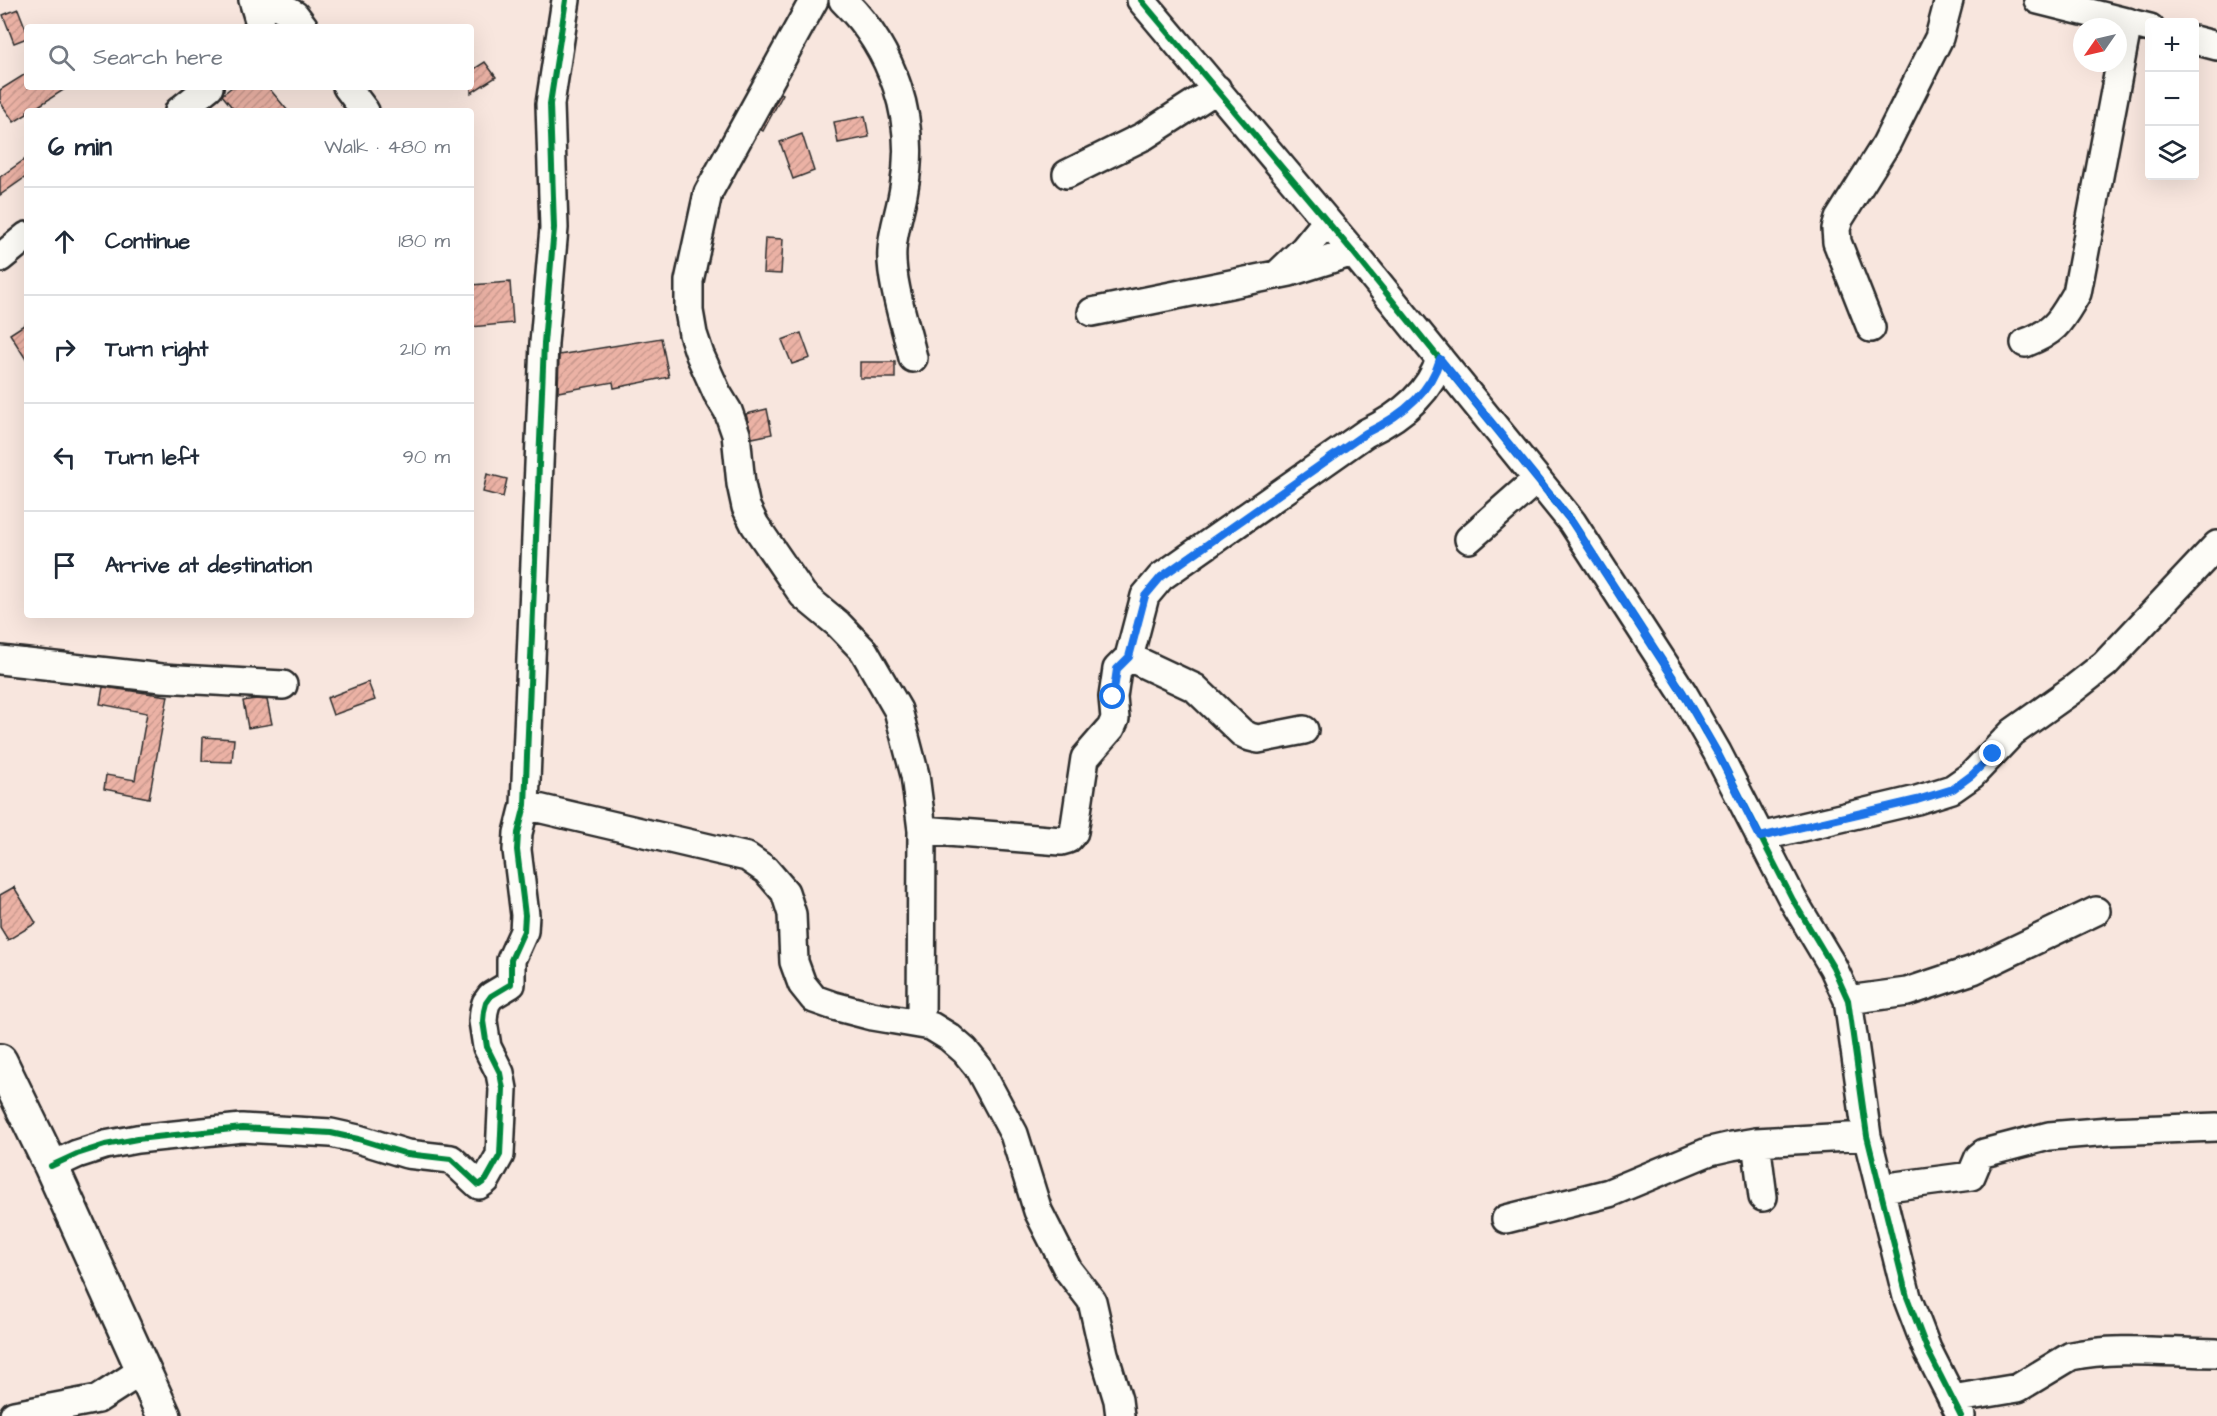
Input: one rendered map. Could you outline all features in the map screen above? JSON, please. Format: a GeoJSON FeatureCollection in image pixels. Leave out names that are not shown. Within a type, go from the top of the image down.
{"type":"FeatureCollection","features":[{"type":"Feature","properties":{"kind":"main road"},"geometry":{"type":"LineString","coordinates":[[0,1061],[51,1166],[164,1416]]}},
{"type":"Feature","properties":{"kind":"street"},"geometry":{"type":"LineString","coordinates":[[253,0],[260,24]]}},
{"type":"Feature","properties":{"kind":"street"},"geometry":{"type":"LineString","coordinates":[[267,0],[298,17]]}},
{"type":"Feature","properties":{"kind":"street"},"geometry":{"type":"LineString","coordinates":[[51,1166],[96,1148],[137,1139],[242,1128],[330,1133],[358,1138],[407,1154],[451,1159],[479,1185],[498,1162],[502,1089],[500,1073],[488,1047],[483,1021],[486,1002],[490,996],[511,984],[511,960],[524,931],[518,833],[525,805],[544,343],[554,228],[550,104],[566,0]]}},
{"type":"Feature","properties":{"kind":"street"},"geometry":{"type":"LineString","coordinates":[[814,0],[708,193],[689,281],[689,311],[700,355],[728,411],[736,434],[741,484],[746,507],[754,525],[803,595],[838,624],[864,651],[898,710],[915,775],[922,830],[921,1024]]}},
{"type":"Feature","properties":{"kind":"street"},"geometry":{"type":"LineString","coordinates":[[843,0],[871,31],[882,51],[901,96],[906,120],[908,141],[905,186],[892,252],[899,301],[913,358]]}},
{"type":"Feature","properties":{"kind":"street"},"geometry":{"type":"LineString","coordinates":[[1141,0],[1353,252],[1572,522],[1683,693],[1717,752],[1793,900],[1833,967],[1848,1000],[1867,1136],[1907,1297],[1927,1348],[1957,1408],[2018,1388],[2071,1356],[2110,1351],[2217,1353]]}},
{"type":"Feature","properties":{"kind":"street"},"geometry":{"type":"LineString","coordinates":[[1871,328],[1837,242],[1836,229],[1843,210],[1886,144],[1939,38],[1949,0]]}},
{"type":"Feature","properties":{"kind":"street"},"geometry":{"type":"LineString","coordinates":[[2025,343],[2044,336],[2060,322],[2077,292],[2139,25],[2038,0]]}},
{"type":"Feature","properties":{"kind":"street"},"geometry":{"type":"LineString","coordinates":[[2199,41],[2217,46]]}},
{"type":"Feature","properties":{"kind":"street"},"geometry":{"type":"LineString","coordinates":[[1067,174],[1144,136],[1217,89]]}},
{"type":"Feature","properties":{"kind":"street"},"geometry":{"type":"LineString","coordinates":[[183,108],[205,90]]}},
{"type":"Feature","properties":{"kind":"street"},"geometry":{"type":"LineString","coordinates":[[349,90],[363,108]]}},
{"type":"Feature","properties":{"kind":"street"},"geometry":{"type":"LineString","coordinates":[[1278,274],[1304,249],[1327,221]]}},
{"type":"Feature","properties":{"kind":"street"},"geometry":{"type":"LineString","coordinates":[[0,258],[24,238]]}},
{"type":"Feature","properties":{"kind":"street"},"geometry":{"type":"LineString","coordinates":[[1092,312],[1306,268],[1353,252]]}},
{"type":"Feature","properties":{"kind":"street"},"geometry":{"type":"LineString","coordinates":[[922,830],[1061,841],[1068,839],[1074,832],[1085,758],[1112,728],[1115,719],[1113,697],[1117,669],[1129,657],[1145,596],[1161,577],[1366,433],[1390,421],[1410,405],[1436,372],[1440,359]]}},
{"type":"Feature","properties":{"kind":"street"},"geometry":{"type":"LineString","coordinates":[[1469,538],[1537,479]]}},
{"type":"Feature","properties":{"kind":"street"},"geometry":{"type":"LineString","coordinates":[[1760,837],[1917,800],[1953,789],[1972,775],[2013,732],[2105,664],[2217,545]]}},
{"type":"Feature","properties":{"kind":"street"},"geometry":{"type":"LineString","coordinates":[[1129,657],[1196,688],[1242,733],[1250,737],[1258,739],[1304,730]]}},
{"type":"Feature","properties":{"kind":"street"},"geometry":{"type":"LineString","coordinates":[[0,660],[162,678],[283,685]]}},
{"type":"Feature","properties":{"kind":"street"},"geometry":{"type":"LineString","coordinates":[[525,805],[747,857],[766,870],[785,892],[792,914],[794,962],[802,984],[814,999],[853,1011],[931,1026],[965,1051],[978,1067],[1014,1134],[1038,1211],[1068,1270],[1092,1301],[1104,1354],[1118,1400],[1120,1416]]}},
{"type":"Feature","properties":{"kind":"street"},"geometry":{"type":"LineString","coordinates":[[1848,1000],[1907,992],[1973,969],[2096,911]]}},
{"type":"Feature","properties":{"kind":"street"},"geometry":{"type":"LineString","coordinates":[[1880,1188],[1971,1176],[1979,1157],[1984,1153],[2049,1136],[2217,1127]]}},
{"type":"Feature","properties":{"kind":"street"},"geometry":{"type":"LineString","coordinates":[[1506,1220],[1609,1193],[1710,1151],[1756,1142],[1867,1136]]}},
{"type":"Feature","properties":{"kind":"street"},"geometry":{"type":"LineString","coordinates":[[1756,1142],[1763,1197]]}},
{"type":"Feature","properties":{"kind":"street"},"geometry":{"type":"LineString","coordinates":[[14,1415],[98,1400],[143,1370]]}},
{"type":"Feature","properties":{"kind":"building"},"geometry":{"type":"Polygon","coordinates":[[[18,9],[24,24],[24,39],[14,43],[3,15],[18,9]]]}},
{"type":"Feature","properties":{"kind":"building"},"geometry":{"type":"Polygon","coordinates":[[[485,62],[496,77],[471,93],[471,90],[474,90],[474,69],[485,62]]]}},
{"type":"Feature","properties":{"kind":"building"},"geometry":{"type":"Polygon","coordinates":[[[24,75],[24,90],[63,90],[36,108],[24,108],[24,116],[14,122],[0,102],[0,90],[24,75]]]}},
{"type":"Feature","properties":{"kind":"building"},"geometry":{"type":"Polygon","coordinates":[[[228,90],[270,90],[286,108],[233,108],[222,95],[228,90]]]}},
{"type":"Feature","properties":{"kind":"building"},"geometry":{"type":"Polygon","coordinates":[[[781,93],[783,94],[763,131],[761,130],[781,93]]]}},
{"type":"Feature","properties":{"kind":"building"},"geometry":{"type":"Polygon","coordinates":[[[865,116],[869,137],[838,143],[834,122],[865,116]]]}},
{"type":"Feature","properties":{"kind":"building"},"geometry":{"type":"Polygon","coordinates":[[[802,134],[814,171],[793,179],[780,142],[802,134]]]}},
{"type":"Feature","properties":{"kind":"building"},"geometry":{"type":"Polygon","coordinates":[[[24,160],[24,178],[0,195],[0,177],[24,160]]]}},
{"type":"Feature","properties":{"kind":"building"},"geometry":{"type":"Polygon","coordinates":[[[765,238],[783,239],[781,274],[763,273],[765,238]]]}},
{"type":"Feature","properties":{"kind":"building"},"geometry":{"type":"Polygon","coordinates":[[[510,282],[513,323],[474,327],[474,285],[510,282]]]}},
{"type":"Feature","properties":{"kind":"building"},"geometry":{"type":"Polygon","coordinates":[[[24,325],[24,356],[10,334],[24,325]]]}},
{"type":"Feature","properties":{"kind":"building"},"geometry":{"type":"Polygon","coordinates":[[[801,333],[810,358],[792,364],[782,340],[801,333]]]}},
{"type":"Feature","properties":{"kind":"building"},"geometry":{"type":"Polygon","coordinates":[[[661,338],[669,377],[614,388],[613,382],[558,392],[559,355],[661,338]]]}},
{"type":"Feature","properties":{"kind":"building"},"geometry":{"type":"Polygon","coordinates":[[[860,362],[895,362],[895,378],[860,378],[860,362]]]}},
{"type":"Feature","properties":{"kind":"building"},"geometry":{"type":"Polygon","coordinates":[[[767,409],[772,434],[752,438],[746,414],[767,409]]]}},
{"type":"Feature","properties":{"kind":"building"},"geometry":{"type":"Polygon","coordinates":[[[487,474],[507,479],[503,497],[483,492],[487,474]]]}},
{"type":"Feature","properties":{"kind":"building"},"geometry":{"type":"Polygon","coordinates":[[[368,682],[375,700],[333,715],[327,698],[368,682]]]}},
{"type":"Feature","properties":{"kind":"building"},"geometry":{"type":"Polygon","coordinates":[[[103,687],[168,696],[149,798],[104,789],[106,775],[135,780],[147,713],[100,704],[103,687]]]}},
{"type":"Feature","properties":{"kind":"building"},"geometry":{"type":"Polygon","coordinates":[[[267,700],[272,724],[248,728],[243,701],[267,700]]]}},
{"type":"Feature","properties":{"kind":"building"},"geometry":{"type":"Polygon","coordinates":[[[203,737],[234,739],[232,762],[202,761],[203,737]]]}},
{"type":"Feature","properties":{"kind":"building"},"geometry":{"type":"Polygon","coordinates":[[[14,887],[36,923],[8,940],[0,927],[0,895],[14,887]]]}},
{"type":"Feature","properties":{"kind":"cycle path"},"geometry":{"type":"LineString","coordinates":[[51,1166],[105,1145],[137,1139],[242,1128],[331,1133],[407,1154],[451,1159],[479,1185],[486,1180],[500,1155],[503,1089],[500,1073],[487,1047],[483,1021],[486,1003],[491,996],[511,984],[511,960],[524,931],[525,915],[517,850],[518,833],[525,805],[544,343],[554,228],[550,104],[566,0]]}},
{"type":"Feature","properties":{"kind":"cycle path"},"geometry":{"type":"LineString","coordinates":[[1141,0],[1353,252],[1572,522],[1683,693],[1717,752],[1793,900],[1833,967],[1848,1000],[1867,1136],[1907,1297],[1927,1349],[1961,1416]]}},
{"type":"Feature","properties":{"kind":"route"},"geometry":{"type":"LineString","coordinates":[[1113,697],[1117,669],[1129,657],[1145,596],[1153,585],[1161,577],[1366,433],[1390,421],[1410,405],[1425,388],[1436,372],[1440,359],[1572,522],[1683,693],[1717,752],[1760,837],[1917,800],[1953,789],[1972,775],[1993,754]]}}]}
